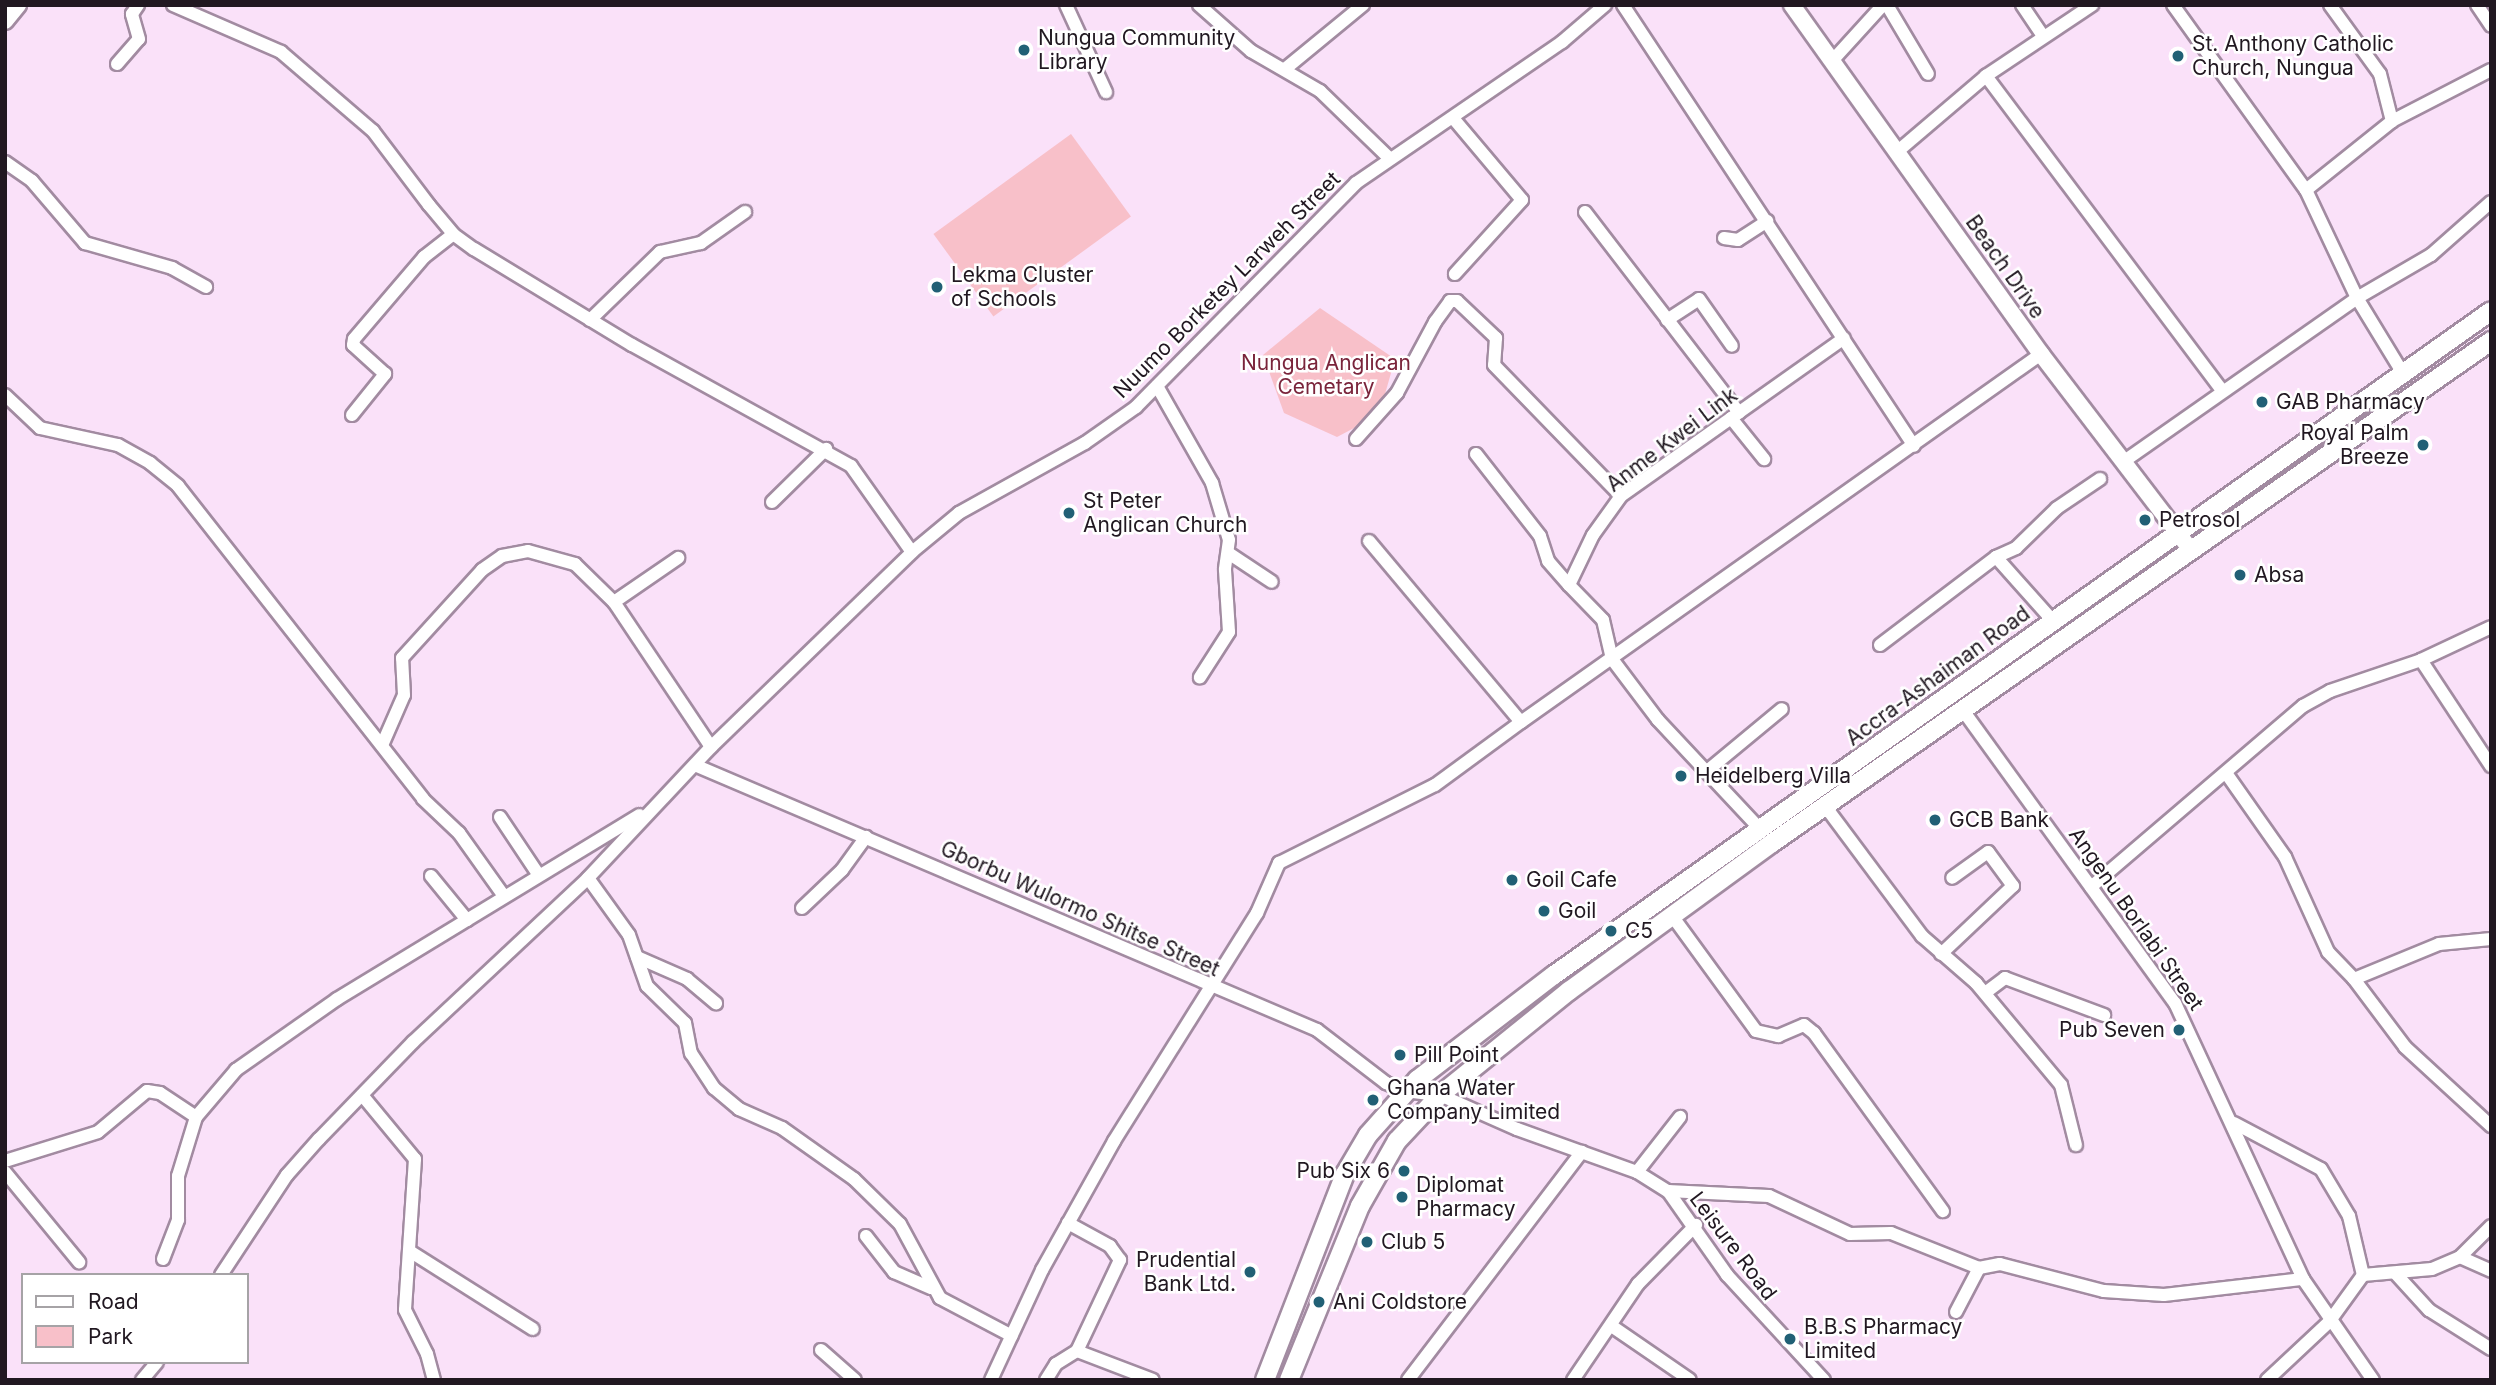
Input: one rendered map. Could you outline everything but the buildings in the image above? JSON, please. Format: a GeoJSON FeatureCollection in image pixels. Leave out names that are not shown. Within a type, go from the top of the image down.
{"type":"FeatureCollection","features":[{"type":"Feature","properties":{"kind":"main road","name":"Accra-Ashaiman Road"},"geometry":{"type":"LineString","coordinates":[[1265,1380],[1345,1174],[1368,1135],[1405,1091],[1554,975],[2491,311]]}},
{"type":"Feature","properties":{"kind":"main road","name":"Accra-Ashaiman Road"},"geometry":{"type":"LineString","coordinates":[[1289,1380],[1360,1206],[1397,1140],[1440,1095],[1569,991],[1825,806],[2190,549],[2292,483],[2491,341]]}},
{"type":"Feature","properties":{"kind":"street"},"geometry":{"type":"LineString","coordinates":[[5,21],[18,5]]}},
{"type":"Feature","properties":{"kind":"street"},"geometry":{"type":"LineString","coordinates":[[117,64],[139,38],[132,18],[138,5]]}},
{"type":"Feature","properties":{"kind":"street"},"geometry":{"type":"LineString","coordinates":[[173,5],[281,52],[373,131],[453,234],[590,320],[826,449],[861,477],[912,552]]}},
{"type":"Feature","properties":{"kind":"street"},"geometry":{"type":"LineString","coordinates":[[1066,5],[1106,92]]}},
{"type":"Feature","properties":{"kind":"street"},"geometry":{"type":"LineString","coordinates":[[1199,5],[1251,51],[1320,91],[1388,157]]}},
{"type":"Feature","properties":{"kind":"street"},"geometry":{"type":"LineString","coordinates":[[1285,69],[1363,5]]}},
{"type":"Feature","properties":{"kind":"street","name":"Nuumo Borketey Larweh Street"},"geometry":{"type":"LineString","coordinates":[[652,808],[912,552],[959,513],[1085,443],[1157,386],[1356,183],[1388,157],[1453,118],[1562,42],[1605,5]]}},
{"type":"Feature","properties":{"kind":"street"},"geometry":{"type":"LineString","coordinates":[[1623,5],[1914,446]]}},
{"type":"Feature","properties":{"kind":"street","name":"Beach Drive"},"geometry":{"type":"LineString","coordinates":[[1792,5],[2041,354],[2190,549]]}},
{"type":"Feature","properties":{"kind":"street"},"geometry":{"type":"LineString","coordinates":[[1832,61],[1885,5],[1928,74]]}},
{"type":"Feature","properties":{"kind":"street"},"geometry":{"type":"LineString","coordinates":[[2022,5],[2043,36]]}},
{"type":"Feature","properties":{"kind":"street"},"geometry":{"type":"LineString","coordinates":[[1898,151],[1986,76],[2092,5]]}},
{"type":"Feature","properties":{"kind":"street"},"geometry":{"type":"LineString","coordinates":[[2173,5],[2306,190],[2357,298],[2404,375]]}},
{"type":"Feature","properties":{"kind":"street"},"geometry":{"type":"LineString","coordinates":[[2330,5],[2380,74],[2392,121]]}},
{"type":"Feature","properties":{"kind":"street"},"geometry":{"type":"LineString","coordinates":[[2477,5],[2491,26]]}},
{"type":"Feature","properties":{"kind":"street"},"geometry":{"type":"LineString","coordinates":[[2306,190],[2392,121],[2491,70]]}},
{"type":"Feature","properties":{"kind":"street"},"geometry":{"type":"LineString","coordinates":[[1986,76],[2222,390]]}},
{"type":"Feature","properties":{"kind":"street"},"geometry":{"type":"LineString","coordinates":[[1453,118],[1522,200],[1455,274]]}},
{"type":"Feature","properties":{"kind":"street"},"geometry":{"type":"LineString","coordinates":[[5,162],[32,181],[85,243],[172,268],[206,287]]}},
{"type":"Feature","properties":{"kind":"street"},"geometry":{"type":"LineString","coordinates":[[2123,462],[2222,390],[2357,298],[2431,255],[2491,202]]}},
{"type":"Feature","properties":{"kind":"street"},"geometry":{"type":"LineString","coordinates":[[590,320],[660,252],[701,243],[745,212]]}},
{"type":"Feature","properties":{"kind":"street"},"geometry":{"type":"LineString","coordinates":[[1585,212],[1667,320],[1764,460]]}},
{"type":"Feature","properties":{"kind":"street"},"geometry":{"type":"LineString","coordinates":[[1724,238],[1738,240],[1767,220]]}},
{"type":"Feature","properties":{"kind":"street"},"geometry":{"type":"LineString","coordinates":[[352,415],[384,374],[353,345],[354,339],[424,257],[453,234]]}},
{"type":"Feature","properties":{"kind":"street"},"geometry":{"type":"LineString","coordinates":[[1667,320],[1699,299],[1732,345]]}},
{"type":"Feature","properties":{"kind":"street"},"geometry":{"type":"LineString","coordinates":[[1356,439],[1397,393],[1435,322],[1450,302],[1457,301],[1496,338],[1494,365],[1622,496]]}},
{"type":"Feature","properties":{"kind":"street","name":"Anme Kwei Link"},"geometry":{"type":"LineString","coordinates":[[1569,585],[1593,535],[1622,496],[1844,338]]}},
{"type":"Feature","properties":{"kind":"street"},"geometry":{"type":"LineString","coordinates":[[991,1380],[1068,1223],[1209,987],[1257,913],[1286,856],[1392,810],[1435,785],[2041,354]]}},
{"type":"Feature","properties":{"kind":"street"},"geometry":{"type":"LineString","coordinates":[[1157,386],[1212,483],[1230,554],[1225,570],[1229,632],[1200,677]]}},
{"type":"Feature","properties":{"kind":"street"},"geometry":{"type":"LineString","coordinates":[[5,395],[40,428],[118,445],[178,486],[383,743],[423,799],[464,839],[504,896]]}},
{"type":"Feature","properties":{"kind":"street"},"geometry":{"type":"LineString","coordinates":[[772,502],[826,449]]}},
{"type":"Feature","properties":{"kind":"street"},"geometry":{"type":"LineString","coordinates":[[1476,454],[1540,536],[1548,561],[1603,620],[1612,659],[1658,720],[1761,830]]}},
{"type":"Feature","properties":{"kind":"street"},"geometry":{"type":"LineString","coordinates":[[1880,645],[1996,557],[2016,548],[2057,508],[2100,479]]}},
{"type":"Feature","properties":{"kind":"street"},"geometry":{"type":"LineString","coordinates":[[1368,541],[1521,722]]}},
{"type":"Feature","properties":{"kind":"street"},"geometry":{"type":"LineString","coordinates":[[383,743],[404,695],[402,658],[482,570],[502,556],[527,551],[562,558],[614,602],[711,747]]}},
{"type":"Feature","properties":{"kind":"street"},"geometry":{"type":"LineString","coordinates":[[1230,554],[1272,582]]}},
{"type":"Feature","properties":{"kind":"street"},"geometry":{"type":"LineString","coordinates":[[1996,557],[2053,621]]}},
{"type":"Feature","properties":{"kind":"street"},"geometry":{"type":"LineString","coordinates":[[614,602],[678,558]]}},
{"type":"Feature","properties":{"kind":"street"},"geometry":{"type":"LineString","coordinates":[[2091,887],[2303,706],[2330,691],[2421,660],[2491,626]]}},
{"type":"Feature","properties":{"kind":"street"},"geometry":{"type":"LineString","coordinates":[[2421,660],[2491,766]]}},
{"type":"Feature","properties":{"kind":"street"},"geometry":{"type":"LineString","coordinates":[[1707,771],[1782,709]]}},
{"type":"Feature","properties":{"kind":"street","name":"Angenu Borlabi Street"},"geometry":{"type":"LineString","coordinates":[[1962,709],[2175,1003],[2234,1124],[2303,1279],[2329,1322],[2373,1380]]}},
{"type":"Feature","properties":{"kind":"street","name":"Gborbu Wulormo Shitse Street"},"geometry":{"type":"LineString","coordinates":[[697,766],[1209,987],[1317,1030],[1386,1083],[1405,1091],[1440,1095]]}},
{"type":"Feature","properties":{"kind":"street"},"geometry":{"type":"LineString","coordinates":[[2226,773],[2285,857],[2328,953],[2354,979],[2405,1047],[2491,1126]]}},
{"type":"Feature","properties":{"kind":"street"},"geometry":{"type":"LineString","coordinates":[[1825,806],[1941,954],[1985,993],[2061,1085],[2076,1145]]}},
{"type":"Feature","properties":{"kind":"street"},"geometry":{"type":"LineString","coordinates":[[163,1259],[178,1220],[178,1176],[196,1116],[236,1070],[257,1053],[538,874],[652,808]]}},
{"type":"Feature","properties":{"kind":"street"},"geometry":{"type":"LineString","coordinates":[[222,1273],[287,1175],[362,1095],[588,878],[652,808]]}},
{"type":"Feature","properties":{"kind":"street"},"geometry":{"type":"LineString","coordinates":[[500,817],[538,874]]}},
{"type":"Feature","properties":{"kind":"street"},"geometry":{"type":"LineString","coordinates":[[802,908],[842,870],[866,837]]}},
{"type":"Feature","properties":{"kind":"street"},"geometry":{"type":"LineString","coordinates":[[1941,954],[2013,886],[1988,852],[1952,878]]}},
{"type":"Feature","properties":{"kind":"street"},"geometry":{"type":"LineString","coordinates":[[431,876],[467,920]]}},
{"type":"Feature","properties":{"kind":"street"},"geometry":{"type":"LineString","coordinates":[[588,878],[629,935],[647,986],[671,1005],[685,1023],[691,1053],[715,1088],[739,1109],[782,1128],[854,1179],[900,1224],[932,1288]]}},
{"type":"Feature","properties":{"kind":"street"},"geometry":{"type":"LineString","coordinates":[[1673,917],[1756,1031],[1778,1036],[1804,1025],[1814,1033],[1943,1211]]}},
{"type":"Feature","properties":{"kind":"street"},"geometry":{"type":"LineString","coordinates":[[2354,979],[2439,944],[2491,939]]}},
{"type":"Feature","properties":{"kind":"street"},"geometry":{"type":"LineString","coordinates":[[637,957],[687,979],[716,1003]]}},
{"type":"Feature","properties":{"kind":"street"},"geometry":{"type":"LineString","coordinates":[[1985,993],[2005,978],[2104,1015]]}},
{"type":"Feature","properties":{"kind":"street"},"geometry":{"type":"LineString","coordinates":[[5,1161],[98,1132],[147,1091],[160,1093],[196,1116]]}},
{"type":"Feature","properties":{"kind":"street"},"geometry":{"type":"LineString","coordinates":[[362,1095],[415,1159],[411,1252],[405,1310],[427,1354],[434,1380]]}},
{"type":"Feature","properties":{"kind":"street","name":"Leisure Road"},"geometry":{"type":"LineString","coordinates":[[1440,1095],[1637,1172],[1668,1191],[1696,1225],[1727,1275],[1822,1379]]}},
{"type":"Feature","properties":{"kind":"street"},"geometry":{"type":"LineString","coordinates":[[1637,1172],[1679,1117]]}},
{"type":"Feature","properties":{"kind":"street"},"geometry":{"type":"LineString","coordinates":[[2234,1124],[2321,1169],[2349,1216],[2364,1275]]}},
{"type":"Feature","properties":{"kind":"street"},"geometry":{"type":"LineString","coordinates":[[1408,1380],[1582,1152]]}},
{"type":"Feature","properties":{"kind":"street"},"geometry":{"type":"LineString","coordinates":[[5,1172],[79,1262]]}},
{"type":"Feature","properties":{"kind":"street"},"geometry":{"type":"LineString","coordinates":[[1668,1191],[1769,1196],[1850,1234],[1891,1233],[1979,1268],[2000,1264],[2104,1291],[2164,1295],[2303,1279]]}},
{"type":"Feature","properties":{"kind":"street"},"geometry":{"type":"LineString","coordinates":[[1046,1380],[1056,1364],[1077,1351],[1120,1260],[1110,1246],[1068,1223]]}},
{"type":"Feature","properties":{"kind":"street"},"geometry":{"type":"LineString","coordinates":[[1573,1380],[1613,1327],[1638,1284],[1696,1225]]}},
{"type":"Feature","properties":{"kind":"street"},"geometry":{"type":"LineString","coordinates":[[2364,1275],[2432,1269],[2460,1257],[2491,1226]]}},
{"type":"Feature","properties":{"kind":"street"},"geometry":{"type":"LineString","coordinates":[[866,1236],[894,1272],[932,1288],[950,1304],[1012,1336]]}},
{"type":"Feature","properties":{"kind":"street"},"geometry":{"type":"LineString","coordinates":[[411,1252],[533,1329]]}},
{"type":"Feature","properties":{"kind":"street"},"geometry":{"type":"LineString","coordinates":[[2460,1257],[2491,1271]]}},
{"type":"Feature","properties":{"kind":"street"},"geometry":{"type":"LineString","coordinates":[[1956,1312],[1979,1268]]}},
{"type":"Feature","properties":{"kind":"street"},"geometry":{"type":"LineString","coordinates":[[2396,1274],[2429,1310],[2491,1349]]}},
{"type":"Feature","properties":{"kind":"street"},"geometry":{"type":"LineString","coordinates":[[2267,1380],[2329,1322],[2364,1275]]}},
{"type":"Feature","properties":{"kind":"street"},"geometry":{"type":"LineString","coordinates":[[1613,1327],[1690,1380]]}},
{"type":"Feature","properties":{"kind":"street"},"geometry":{"type":"LineString","coordinates":[[821,1350],[855,1380]]}},
{"type":"Feature","properties":{"kind":"street"},"geometry":{"type":"LineString","coordinates":[[1077,1351],[1153,1380]]}},
{"type":"Feature","properties":{"kind":"street"},"geometry":{"type":"LineString","coordinates":[[142,1380],[155,1364]]}},
{"type":"Feature","properties":{"kind":"green space"},"geometry":{"type":"Polygon","coordinates":[[[1071,134],[1131,217],[993,316],[933,234],[1071,134]]]}},
{"type":"Feature","properties":{"kind":"green space","name":"Nungua Anglican Cemetary"},"geometry":{"type":"Polygon","coordinates":[[[1320,308],[1395,359],[1379,415],[1337,437],[1284,413],[1263,355],[1320,308]]]}},
{"type":"Feature","properties":{"kind":"place","name":"Nungua Community Library"},"geometry":{"type":"Point","coordinates":[1024,50]}},
{"type":"Feature","properties":{"kind":"place","name":"St. Anthony Catholic Church, Nungua"},"geometry":{"type":"Point","coordinates":[2178,56]}},
{"type":"Feature","properties":{"kind":"place","name":"Lekma Cluster of Schools"},"geometry":{"type":"Point","coordinates":[937,287]}},
{"type":"Feature","properties":{"kind":"place","name":"GAB Pharmacy"},"geometry":{"type":"Point","coordinates":[2262,402]}},
{"type":"Feature","properties":{"kind":"place","name":"Royal Palm Breeze"},"geometry":{"type":"Point","coordinates":[2423,445]}},
{"type":"Feature","properties":{"kind":"place","name":"St Peter Anglican Church"},"geometry":{"type":"Point","coordinates":[1069,513]}},
{"type":"Feature","properties":{"kind":"place","name":"Petrosol"},"geometry":{"type":"Point","coordinates":[2145,520]}},
{"type":"Feature","properties":{"kind":"place","name":"Absa"},"geometry":{"type":"Point","coordinates":[2240,575]}},
{"type":"Feature","properties":{"kind":"place","name":"Heidelberg Villa"},"geometry":{"type":"Point","coordinates":[1681,776]}},
{"type":"Feature","properties":{"kind":"place","name":"GCB Bank"},"geometry":{"type":"Point","coordinates":[1935,820]}},
{"type":"Feature","properties":{"kind":"place","name":"Goil Cafe"},"geometry":{"type":"Point","coordinates":[1512,880]}},
{"type":"Feature","properties":{"kind":"place","name":"Goil"},"geometry":{"type":"Point","coordinates":[1544,911]}},
{"type":"Feature","properties":{"kind":"place","name":"C5"},"geometry":{"type":"Point","coordinates":[1611,931]}},
{"type":"Feature","properties":{"kind":"place","name":"Pub Seven"},"geometry":{"type":"Point","coordinates":[2179,1030]}},
{"type":"Feature","properties":{"kind":"place","name":"Pill Point"},"geometry":{"type":"Point","coordinates":[1400,1055]}},
{"type":"Feature","properties":{"kind":"place","name":"Ghana Water Company Limited"},"geometry":{"type":"Point","coordinates":[1373,1100]}},
{"type":"Feature","properties":{"kind":"place","name":"Pub Six 6"},"geometry":{"type":"Point","coordinates":[1404,1171]}},
{"type":"Feature","properties":{"kind":"place","name":"Diplomat Pharmacy"},"geometry":{"type":"Point","coordinates":[1402,1197]}},
{"type":"Feature","properties":{"kind":"place","name":"Club 5"},"geometry":{"type":"Point","coordinates":[1367,1242]}},
{"type":"Feature","properties":{"kind":"place","name":"Prudential Bank Ltd."},"geometry":{"type":"Point","coordinates":[1250,1272]}},
{"type":"Feature","properties":{"kind":"place","name":"Ani Coldstore"},"geometry":{"type":"Point","coordinates":[1319,1302]}},
{"type":"Feature","properties":{"kind":"place","name":"B.B.S Pharmacy Limited"},"geometry":{"type":"Point","coordinates":[1790,1339]}}]}
